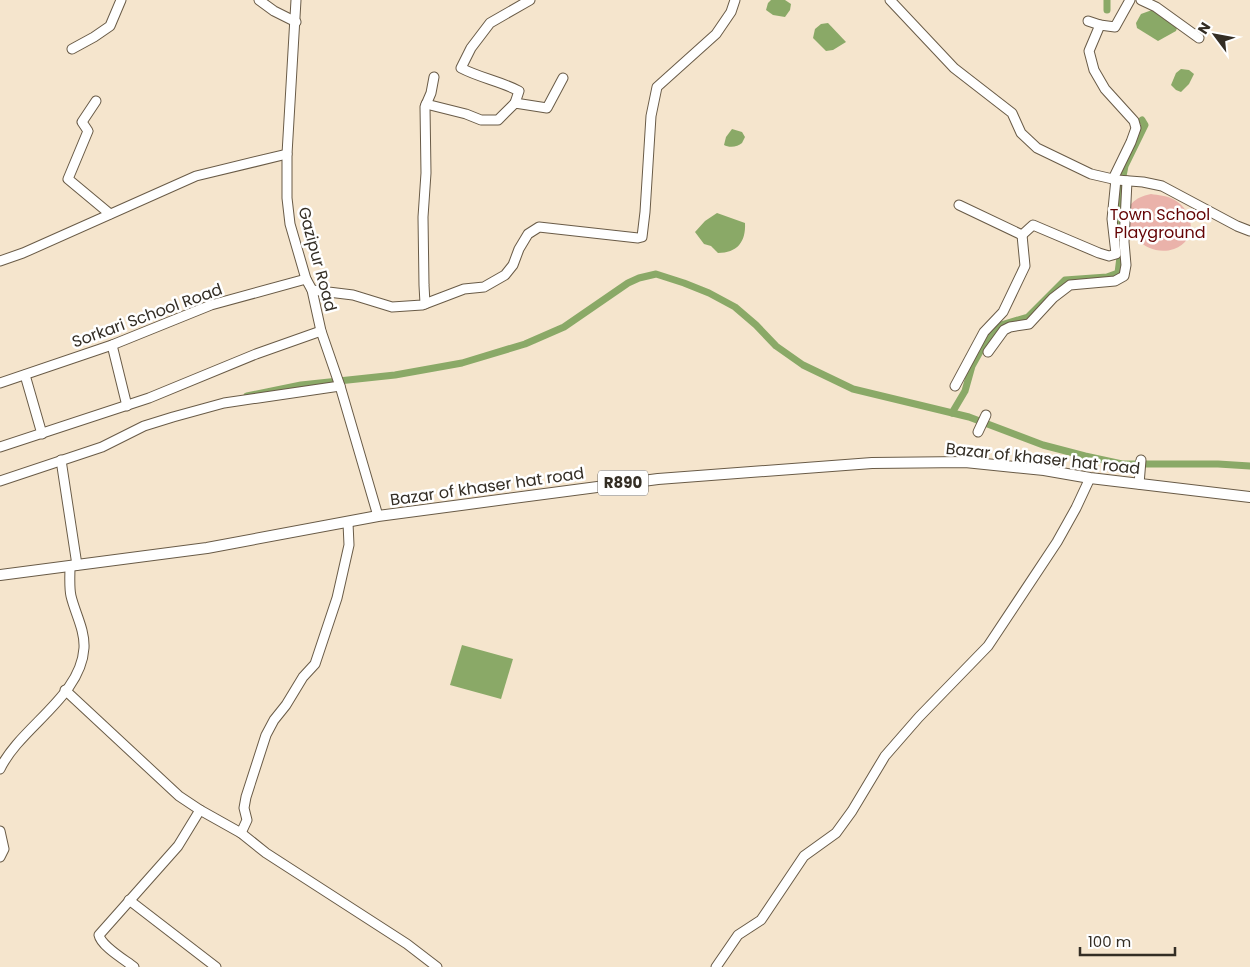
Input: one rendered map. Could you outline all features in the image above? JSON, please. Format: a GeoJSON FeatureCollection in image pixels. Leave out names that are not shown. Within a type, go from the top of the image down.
{"type":"FeatureCollection","features":[{"type":"Feature","properties":{"kind":"main road","name":"Bazar of khaser hat road"},"geometry":{"type":"LineString","coordinates":[[0,575],[207,548],[378,516],[658,478],[872,463],[966,462],[1044,470],[1090,478],[1139,480],[1250,497]]}},
{"type":"Feature","properties":{"kind":"street"},"geometry":{"type":"LineString","coordinates":[[72,49],[110,26],[121,0]]}},
{"type":"Feature","properties":{"kind":"street"},"geometry":{"type":"LineString","coordinates":[[259,0],[274,11],[296,22]]}},
{"type":"Feature","properties":{"kind":"street","name":"Gazipur Road"},"geometry":{"type":"LineString","coordinates":[[296,0],[288,154],[287,198],[290,224],[306,279],[312,290],[321,331],[340,386],[378,516]]}},
{"type":"Feature","properties":{"kind":"street"},"geometry":{"type":"LineString","coordinates":[[426,104],[466,114],[481,120],[498,120],[515,103],[519,91],[494,79],[474,74],[461,68],[471,48],[490,24],[530,0]]}},
{"type":"Feature","properties":{"kind":"street"},"geometry":{"type":"LineString","coordinates":[[312,290],[353,295],[392,307],[401,308],[426,304],[464,289],[484,287],[505,275],[513,265],[519,249],[528,234],[539,227],[642,237],[651,116],[657,87],[716,34],[732,12],[735,0]]}},
{"type":"Feature","properties":{"kind":"street"},"geometry":{"type":"LineString","coordinates":[[890,0],[954,68],[1012,113],[1020,133],[1037,148],[1091,174],[1162,186],[1250,231]]}},
{"type":"Feature","properties":{"kind":"street"},"geometry":{"type":"LineString","coordinates":[[1088,21],[1114,27],[1130,0]]}},
{"type":"Feature","properties":{"kind":"street"},"geometry":{"type":"LineString","coordinates":[[1141,0],[1156,7],[1199,38]]}},
{"type":"Feature","properties":{"kind":"street"},"geometry":{"type":"LineString","coordinates":[[1022,235],[1033,225],[1099,253],[1109,256],[1116,254],[1112,219],[1115,179],[1136,128],[1134,121],[1105,89],[1094,70],[1089,51],[1100,25]]}},
{"type":"Feature","properties":{"kind":"street"},"geometry":{"type":"LineString","coordinates":[[426,304],[424,285],[425,107],[431,93],[434,77]]}},
{"type":"Feature","properties":{"kind":"street"},"geometry":{"type":"LineString","coordinates":[[515,103],[548,108],[563,78]]}},
{"type":"Feature","properties":{"kind":"street"},"geometry":{"type":"LineString","coordinates":[[96,101],[82,122],[88,131],[68,179],[110,214]]}},
{"type":"Feature","properties":{"kind":"street"},"geometry":{"type":"LineString","coordinates":[[0,261],[23,253],[196,176],[288,154]]}},
{"type":"Feature","properties":{"kind":"street"},"geometry":{"type":"LineString","coordinates":[[988,352],[1004,330],[1010,326],[1029,324],[1053,298],[1066,288],[1076,284],[1115,281],[1124,276],[1126,265],[1124,242],[1128,181]]}},
{"type":"Feature","properties":{"kind":"street"},"geometry":{"type":"LineString","coordinates":[[959,205],[1022,235]]}},
{"type":"Feature","properties":{"kind":"street"},"geometry":{"type":"LineString","coordinates":[[955,386],[984,332],[1003,312],[1025,266],[1022,235]]}},
{"type":"Feature","properties":{"kind":"street","name":"Sorkari School Road"},"geometry":{"type":"LineString","coordinates":[[0,383],[112,345],[211,304],[306,279]]}},
{"type":"Feature","properties":{"kind":"street"},"geometry":{"type":"LineString","coordinates":[[0,447],[127,406],[256,354],[321,331]]}},
{"type":"Feature","properties":{"kind":"street"},"geometry":{"type":"LineString","coordinates":[[112,345],[127,406]]}},
{"type":"Feature","properties":{"kind":"street"},"geometry":{"type":"LineString","coordinates":[[25,375],[42,434]]}},
{"type":"Feature","properties":{"kind":"street"},"geometry":{"type":"LineString","coordinates":[[0,481],[102,447],[144,426],[224,403],[340,386]]}},
{"type":"Feature","properties":{"kind":"street"},"geometry":{"type":"LineString","coordinates":[[978,432],[986,415]]}},
{"type":"Feature","properties":{"kind":"street"},"geometry":{"type":"LineString","coordinates":[[0,770],[17,744],[66,690],[78,673],[84,649],[84,638],[70,593],[74,565],[61,460]]}},
{"type":"Feature","properties":{"kind":"street"},"geometry":{"type":"LineString","coordinates":[[1139,480],[1141,460]]}},
{"type":"Feature","properties":{"kind":"street"},"geometry":{"type":"LineString","coordinates":[[716,967],[738,935],[762,920],[804,856],[836,833],[852,811],[885,756],[919,717],[988,646],[1057,542],[1090,478]]}},
{"type":"Feature","properties":{"kind":"street"},"geometry":{"type":"LineString","coordinates":[[242,833],[247,820],[244,808],[246,797],[266,735],[303,677],[314,664],[337,598],[349,545],[348,522]]}},
{"type":"Feature","properties":{"kind":"street"},"geometry":{"type":"LineString","coordinates":[[66,690],[170,789],[200,810],[242,833],[266,853],[407,944],[437,967]]}},
{"type":"Feature","properties":{"kind":"street"},"geometry":{"type":"LineString","coordinates":[[134,967],[105,945],[100,940],[99,935],[178,846],[200,810]]}},
{"type":"Feature","properties":{"kind":"street"},"geometry":{"type":"LineString","coordinates":[[0,830],[4,849],[0,858]]}},
{"type":"Feature","properties":{"kind":"street"},"geometry":{"type":"LineString","coordinates":[[129,900],[216,967]]}},
{"type":"Feature","properties":{"kind":"green space","name":"Town School Playground"},"geometry":{"type":"Polygon","coordinates":[[[1151,194],[1173,199],[1186,210],[1191,225],[1187,239],[1182,245],[1174,249],[1160,251],[1148,247],[1138,240],[1130,230],[1127,219],[1129,208],[1136,199],[1151,194]]]}},
{"type":"Feature","properties":{"kind":"shaded area"},"geometry":{"type":"Polygon","coordinates":[[[771,0],[785,0],[791,4],[790,10],[785,17],[773,15],[766,10],[771,0]]]}},
{"type":"Feature","properties":{"kind":"shaded area"},"geometry":{"type":"Polygon","coordinates":[[[1152,10],[1177,28],[1176,31],[1158,41],[1137,28],[1136,23],[1141,14],[1152,10]]]}},
{"type":"Feature","properties":{"kind":"shaded area"},"geometry":{"type":"Polygon","coordinates":[[[828,23],[846,42],[833,50],[826,51],[813,38],[815,29],[821,24],[828,23]]]}},
{"type":"Feature","properties":{"kind":"shaded area"},"geometry":{"type":"Polygon","coordinates":[[[1181,69],[1189,70],[1194,74],[1189,84],[1181,92],[1171,85],[1176,73],[1181,69]]]}},
{"type":"Feature","properties":{"kind":"shaded area"},"geometry":{"type":"Polygon","coordinates":[[[732,129],[742,132],[745,137],[742,143],[738,145],[726,146],[724,145],[726,137],[732,129]]]}},
{"type":"Feature","properties":{"kind":"shaded area"},"geometry":{"type":"Polygon","coordinates":[[[717,213],[745,223],[744,236],[735,249],[718,253],[711,246],[704,244],[695,232],[705,221],[717,213]]]}},
{"type":"Feature","properties":{"kind":"shaded area"},"geometry":{"type":"Polygon","coordinates":[[[462,645],[513,659],[501,699],[450,685],[462,645]]]}},
{"type":"Feature","properties":{"kind":"waterway"},"geometry":{"type":"LineString","coordinates":[[1107,0],[1107,10]]}},
{"type":"Feature","properties":{"kind":"waterway"},"geometry":{"type":"LineString","coordinates":[[952,413],[965,391],[972,366],[987,339],[1001,325],[1028,317],[1065,280],[1107,277],[1118,273],[1120,257],[1118,230],[1120,191],[1125,166],[1145,125],[1142,120]]}},
{"type":"Feature","properties":{"kind":"waterway"},"geometry":{"type":"LineString","coordinates":[[247,396],[301,385],[395,375],[462,363],[525,344],[564,327],[628,283],[656,274],[709,293],[735,307],[776,346],[803,365],[853,389],[969,417],[1043,445],[1122,464],[1250,466]]}}]}
